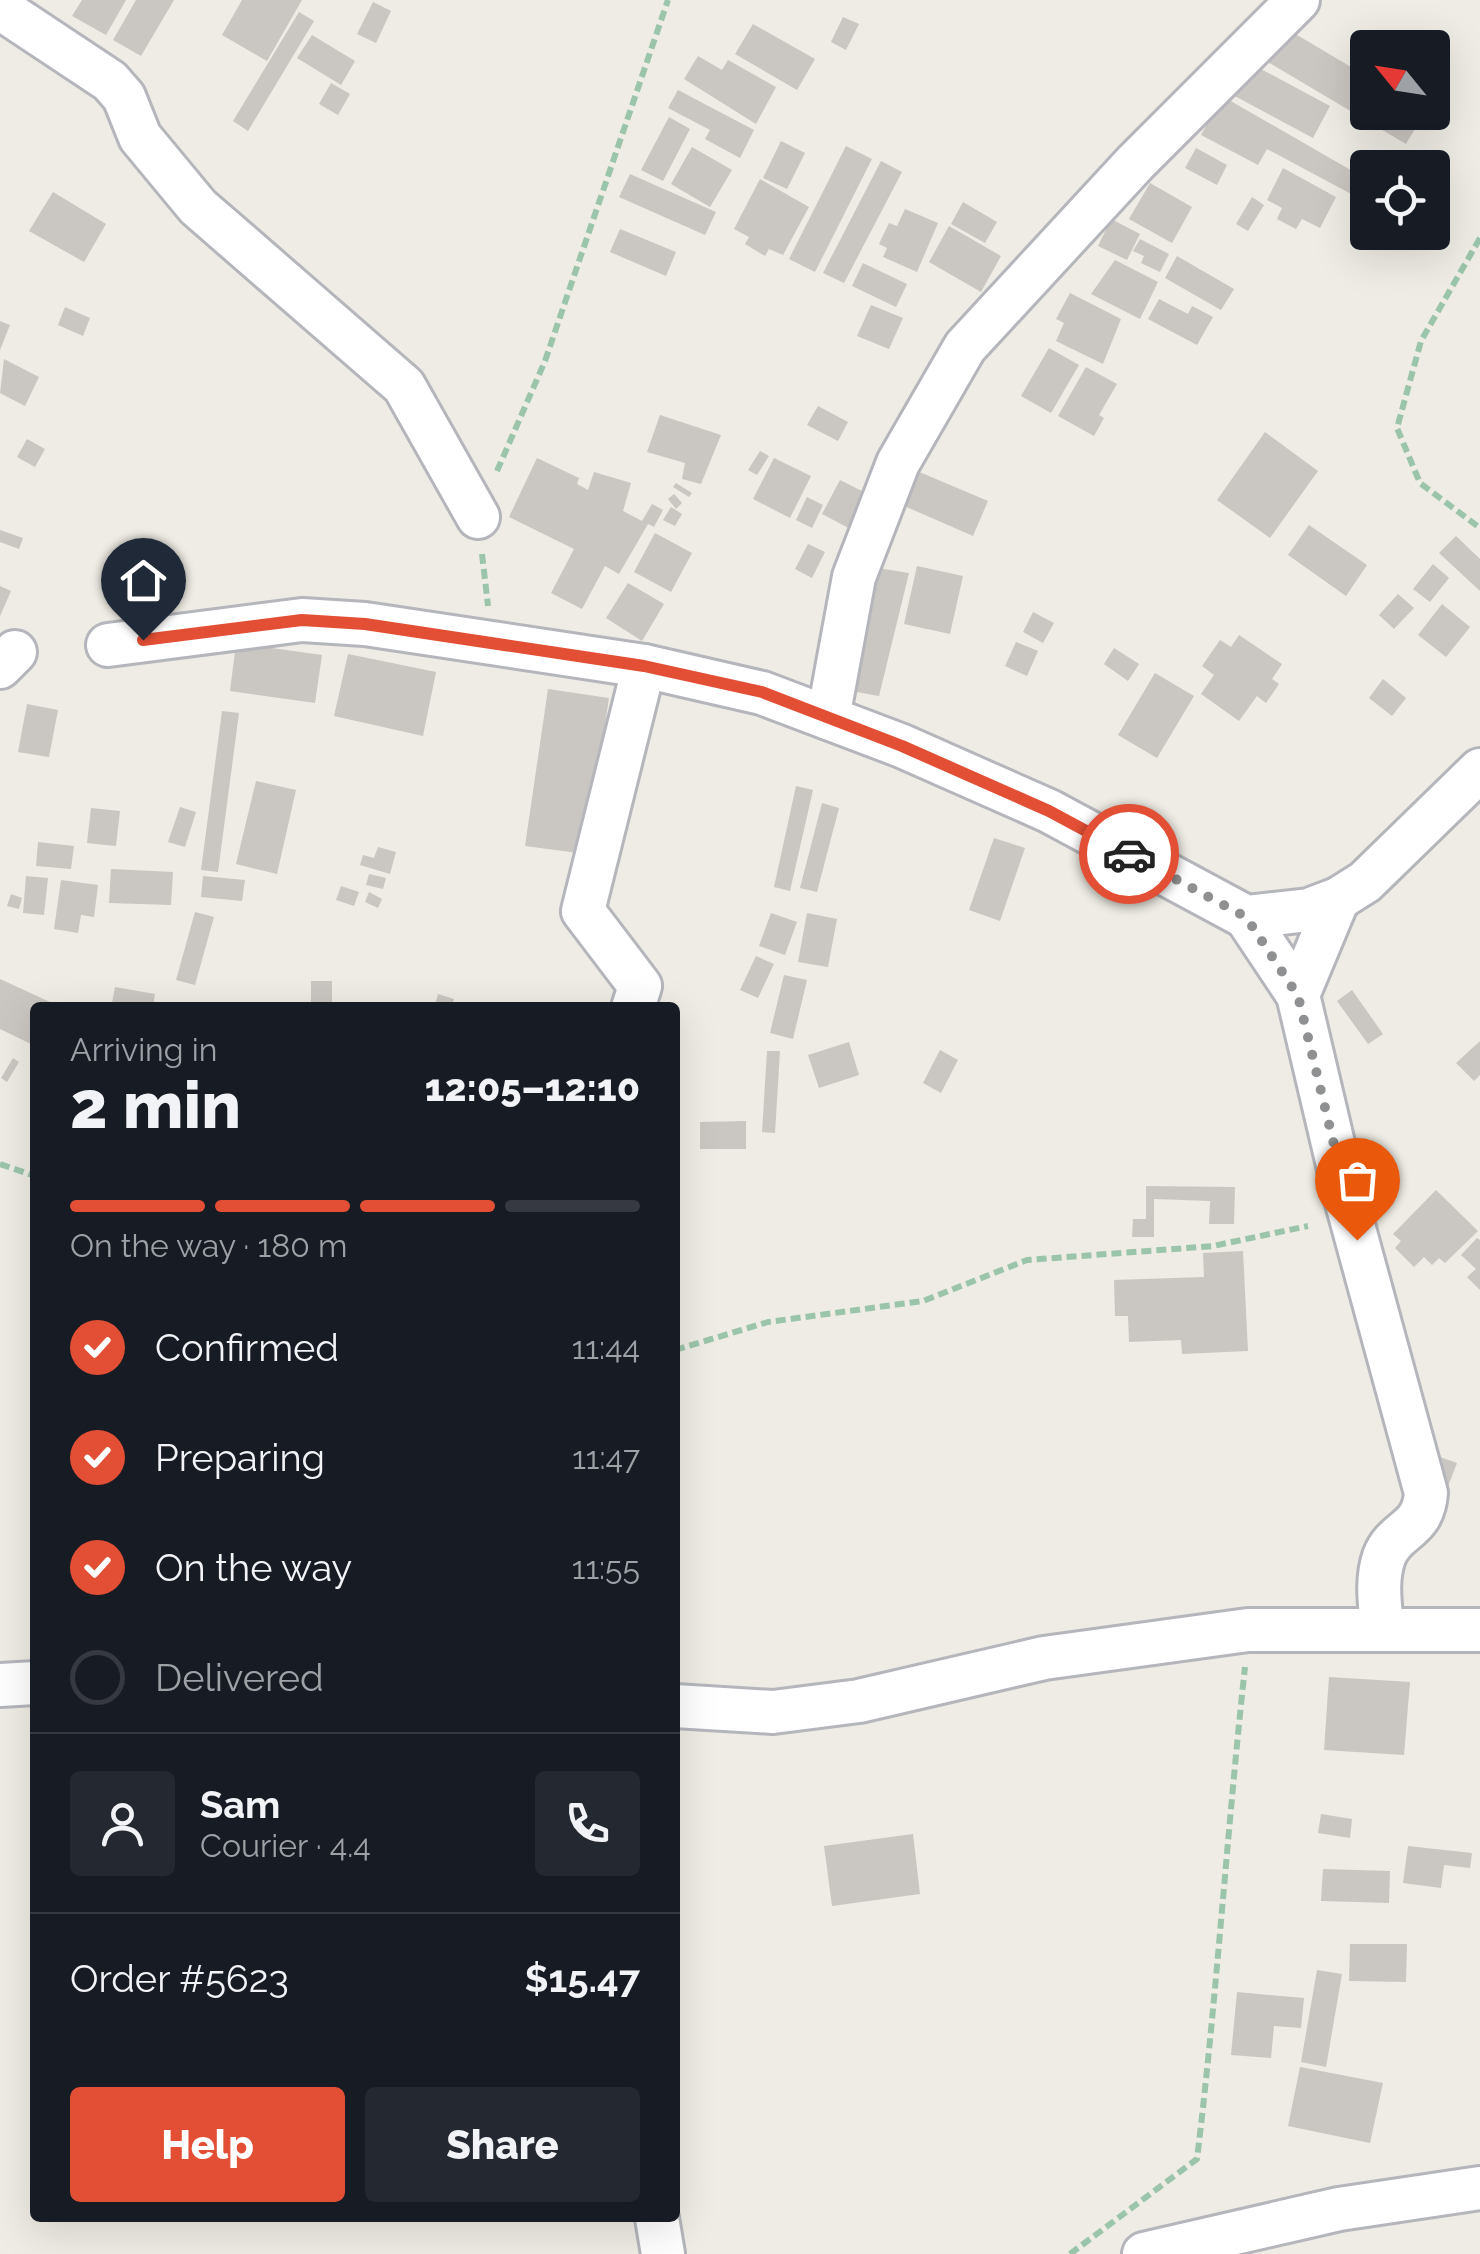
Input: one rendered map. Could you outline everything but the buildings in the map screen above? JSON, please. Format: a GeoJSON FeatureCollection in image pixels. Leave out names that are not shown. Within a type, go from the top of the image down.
{"type":"FeatureCollection","features":[{"type":"Feature","properties":{"kind":"street"},"geometry":{"type":"LineString","coordinates":[[828,718],[854,576],[898,462],[965,347],[1135,163],[1298,0]]}},
{"type":"Feature","properties":{"kind":"street"},"geometry":{"type":"LineString","coordinates":[[0,8],[110,81],[124,97],[140,137],[198,207],[404,386],[478,517]]}},
{"type":"Feature","properties":{"kind":"street"},"geometry":{"type":"LineString","coordinates":[[108,645],[302,620],[493,642],[644,666],[762,692],[1049,811],[1246,917],[1298,996],[1348,1203],[1426,1494],[1417,1524],[1385,1554],[1379,1585],[1382,1628]]}},
{"type":"Feature","properties":{"kind":"street"},"geometry":{"type":"LineString","coordinates":[[635,1002],[640,986],[583,911],[644,666]]}},
{"type":"Feature","properties":{"kind":"street"},"geometry":{"type":"LineString","coordinates":[[1246,917],[1309,910],[1338,899],[1365,882],[1480,770]]}},
{"type":"Feature","properties":{"kind":"street"},"geometry":{"type":"LineString","coordinates":[[1298,996],[1338,899]]}},
{"type":"Feature","properties":{"kind":"street"},"geometry":{"type":"LineString","coordinates":[[680,1706],[773,1712],[860,1701],[1044,1658],[1248,1630],[1480,1630]]}},
{"type":"Feature","properties":{"kind":"street"},"geometry":{"type":"LineString","coordinates":[[0,1685],[30,1683]]}},
{"type":"Feature","properties":{"kind":"street"},"geometry":{"type":"LineString","coordinates":[[1144,2254],[1340,2209],[1480,2188]]}},
{"type":"Feature","properties":{"kind":"street"},"geometry":{"type":"LineString","coordinates":[[657,2222],[663,2254]]}},
{"type":"Feature","properties":{"kind":"path"},"geometry":{"type":"LineString","coordinates":[[493,642],[478,517],[545,361],[668,0]]}},
{"type":"Feature","properties":{"kind":"path"},"geometry":{"type":"LineString","coordinates":[[1480,238],[1421,341],[1397,428],[1420,483],[1480,528]]}},
{"type":"Feature","properties":{"kind":"path"},"geometry":{"type":"LineString","coordinates":[[0,1164],[30,1174]]}},
{"type":"Feature","properties":{"kind":"path"},"geometry":{"type":"LineString","coordinates":[[680,1348],[768,1322],[923,1301],[1026,1260],[1213,1246],[1308,1226]]}},
{"type":"Feature","properties":{"kind":"path"},"geometry":{"type":"LineString","coordinates":[[1070,2254],[1198,2159],[1220,1970],[1218,1926],[1248,1630]]}},
{"type":"Feature","properties":{"kind":"way so far"},"geometry":{"type":"LineString","coordinates":[[1129,854],[1246,917],[1298,996],[1357,1240]]}},
{"type":"Feature","properties":{"kind":"route"},"geometry":{"type":"LineString","coordinates":[[143,640],[302,620],[365,624],[644,666],[762,692],[902,746],[1049,811],[1129,854]]}}]}
